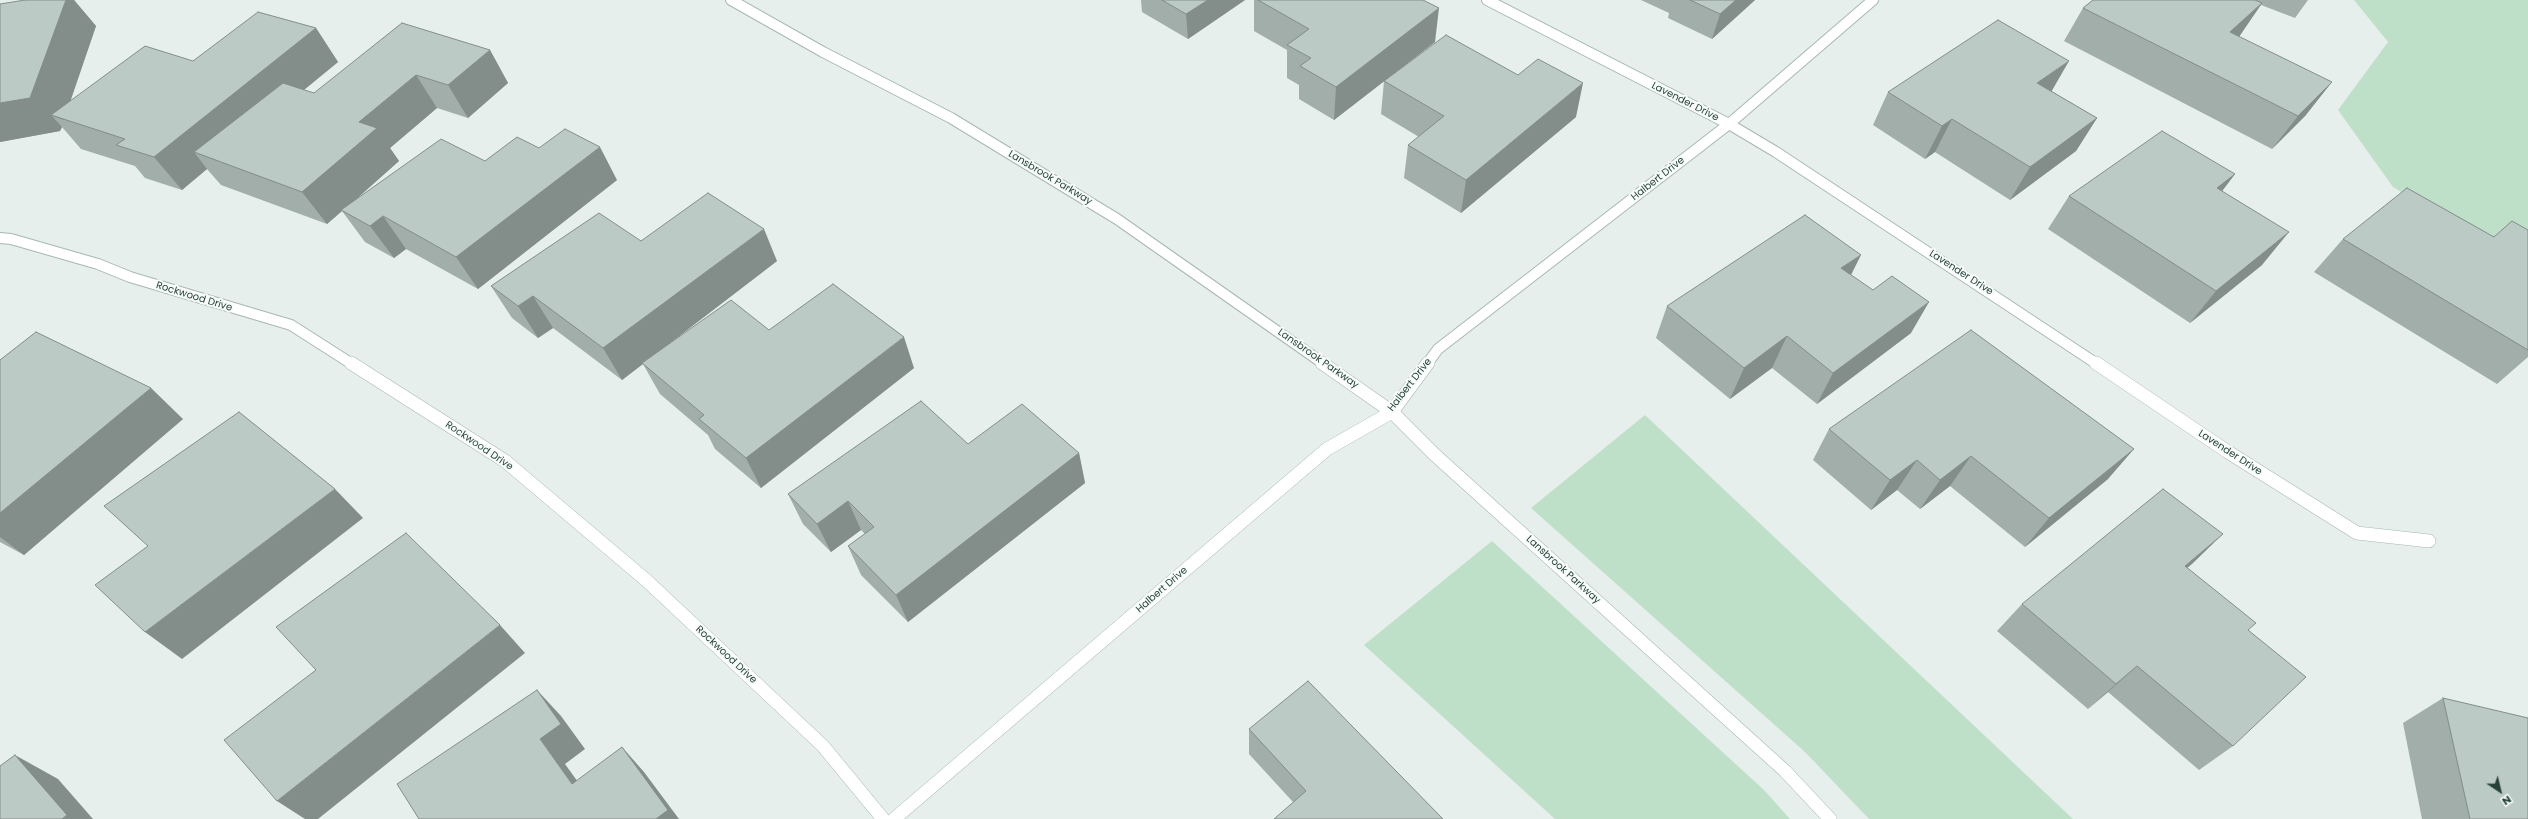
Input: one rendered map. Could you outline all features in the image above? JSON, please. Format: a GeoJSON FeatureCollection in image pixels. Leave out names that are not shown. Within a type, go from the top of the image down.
{"type":"FeatureCollection","features":[{"type":"Feature","properties":{"kind":"street","name":"Lansbrook Parkway"},"geometry":{"type":"LineString","coordinates":[[731,0],[823,52],[951,118],[1117,219],[1392,412],[1435,455],[1786,771],[1830,819]]}},
{"type":"Feature","properties":{"kind":"street","name":"Lavender Drive"},"geometry":{"type":"LineString","coordinates":[[1487,0],[1729,124],[1796,165],[2228,452],[2357,533],[2429,541]]}},
{"type":"Feature","properties":{"kind":"street","name":"Halbert Drive"},"geometry":{"type":"LineString","coordinates":[[894,819],[1327,449],[1392,412],[1438,349],[1729,124],[1873,0]]}},
{"type":"Feature","properties":{"kind":"street","name":"Rockwood Drive"},"geometry":{"type":"LineString","coordinates":[[0,238],[11,239],[98,264],[130,277],[291,325],[505,461],[646,580],[823,746],[883,819]]}},
{"type":"Feature","properties":{"kind":"green space"},"geometry":{"type":"Polygon","coordinates":[[[2354,0],[2528,0],[2528,268],[2393,187],[2338,110],[2388,42],[2354,0]]]}},
{"type":"Feature","properties":{"kind":"green space"},"geometry":{"type":"Polygon","coordinates":[[[1645,415],[2073,819],[1869,819],[1805,752],[1531,508],[1645,415]]]}},
{"type":"Feature","properties":{"kind":"green space"},"geometry":{"type":"Polygon","coordinates":[[[1492,541],[1764,790],[1790,819],[1555,819],[1364,645],[1492,541]]]}},
{"type":"Feature","properties":{"kind":"building"},"geometry":{"type":"Polygon","coordinates":[[[25,0],[66,0],[30,98],[0,103],[0,4],[25,0]]]}},
{"type":"Feature","properties":{"kind":"building"},"geometry":{"type":"Polygon","coordinates":[[[1162,0],[1208,0],[1186,14],[1162,0]]]}},
{"type":"Feature","properties":{"kind":"building"},"geometry":{"type":"Polygon","coordinates":[[[1258,0],[1423,0],[1439,8],[1336,87],[1300,66],[1311,58],[1287,45],[1309,29],[1258,0]]]}},
{"type":"Feature","properties":{"kind":"building"},"geometry":{"type":"Polygon","coordinates":[[[1690,0],[1736,0],[1720,14],[1690,0]]]}},
{"type":"Feature","properties":{"kind":"building"},"geometry":{"type":"Polygon","coordinates":[[[2093,0],[2255,0],[2262,3],[2230,32],[2332,82],[2298,116],[2083,8],[2093,0]]]}},
{"type":"Feature","properties":{"kind":"building"},"geometry":{"type":"Polygon","coordinates":[[[258,12],[316,28],[154,157],[116,145],[125,139],[51,115],[145,46],[193,61],[258,12]]]}},
{"type":"Feature","properties":{"kind":"building"},"geometry":{"type":"Polygon","coordinates":[[[1998,20],[2069,61],[2037,83],[2097,118],[2030,167],[1952,119],[1942,126],[1888,92],[1998,20]]]}},
{"type":"Feature","properties":{"kind":"building"},"geometry":{"type":"Polygon","coordinates":[[[402,23],[490,50],[448,85],[416,75],[359,122],[377,128],[302,192],[194,152],[283,83],[314,93],[402,23]]]}},
{"type":"Feature","properties":{"kind":"building"},"geometry":{"type":"Polygon","coordinates":[[[1446,35],[1518,75],[1538,59],[1583,83],[1466,180],[1408,145],[1444,116],[1384,81],[1446,35]]]}},
{"type":"Feature","properties":{"kind":"building"},"geometry":{"type":"Polygon","coordinates":[[[565,129],[600,147],[456,257],[383,216],[370,226],[341,210],[441,139],[485,161],[517,137],[539,148],[565,129]]]}},
{"type":"Feature","properties":{"kind":"building"},"geometry":{"type":"Polygon","coordinates":[[[2162,131],[2235,174],[2217,188],[2289,232],[2216,291],[2069,196],[2162,131]]]}},
{"type":"Feature","properties":{"kind":"building"},"geometry":{"type":"Polygon","coordinates":[[[2407,188],[2494,237],[2512,221],[2528,230],[2528,350],[2343,239],[2407,188]]]}},
{"type":"Feature","properties":{"kind":"building"},"geometry":{"type":"Polygon","coordinates":[[[708,193],[764,229],[603,348],[533,296],[518,306],[491,286],[599,213],[641,241],[708,193]]]}},
{"type":"Feature","properties":{"kind":"building"},"geometry":{"type":"Polygon","coordinates":[[[1805,215],[1861,255],[1841,268],[1873,290],[1892,276],[1929,302],[1833,373],[1787,336],[1744,368],[1667,306],[1805,215]]]}},
{"type":"Feature","properties":{"kind":"building"},"geometry":{"type":"Polygon","coordinates":[[[833,284],[904,337],[746,458],[699,419],[704,415],[642,363],[731,300],[769,330],[833,284]]]}},
{"type":"Feature","properties":{"kind":"building"},"geometry":{"type":"Polygon","coordinates":[[[1971,330],[2134,449],[2049,518],[1971,456],[1940,480],[1917,460],[1890,480],[1829,429],[1971,330]]]}},
{"type":"Feature","properties":{"kind":"building"},"geometry":{"type":"Polygon","coordinates":[[[36,332],[151,388],[0,513],[0,360],[36,332]]]}},
{"type":"Feature","properties":{"kind":"building"},"geometry":{"type":"Polygon","coordinates":[[[921,401],[968,444],[1022,404],[1079,453],[896,595],[848,546],[874,527],[848,501],[817,524],[788,494],[921,401]]]}},
{"type":"Feature","properties":{"kind":"building"},"geometry":{"type":"Polygon","coordinates":[[[239,412],[335,489],[145,632],[95,585],[148,546],[104,506],[239,412]]]}},
{"type":"Feature","properties":{"kind":"building"},"geometry":{"type":"Polygon","coordinates":[[[2163,489],[2223,534],[2185,566],[2256,623],[2248,630],[2306,677],[2233,746],[2137,666],[2116,684],[2022,604],[2163,489]]]}},
{"type":"Feature","properties":{"kind":"building"},"geometry":{"type":"Polygon","coordinates":[[[406,533],[500,625],[277,801],[224,740],[316,670],[276,627],[406,533]]]}},
{"type":"Feature","properties":{"kind":"building"},"geometry":{"type":"Polygon","coordinates":[[[1308,681],[1443,819],[1274,819],[1306,791],[1249,729],[1308,681]]]}},
{"type":"Feature","properties":{"kind":"building"},"geometry":{"type":"Polygon","coordinates":[[[537,690],[561,724],[540,739],[572,784],[622,747],[668,810],[656,819],[419,819],[397,784],[537,690]]]}},
{"type":"Feature","properties":{"kind":"building"},"geometry":{"type":"Polygon","coordinates":[[[2443,698],[2528,718],[2528,819],[2470,819],[2443,698]]]}},
{"type":"Feature","properties":{"kind":"building"},"geometry":{"type":"Polygon","coordinates":[[[15,755],[67,815],[62,819],[0,819],[0,766],[15,755]]]}}]}
